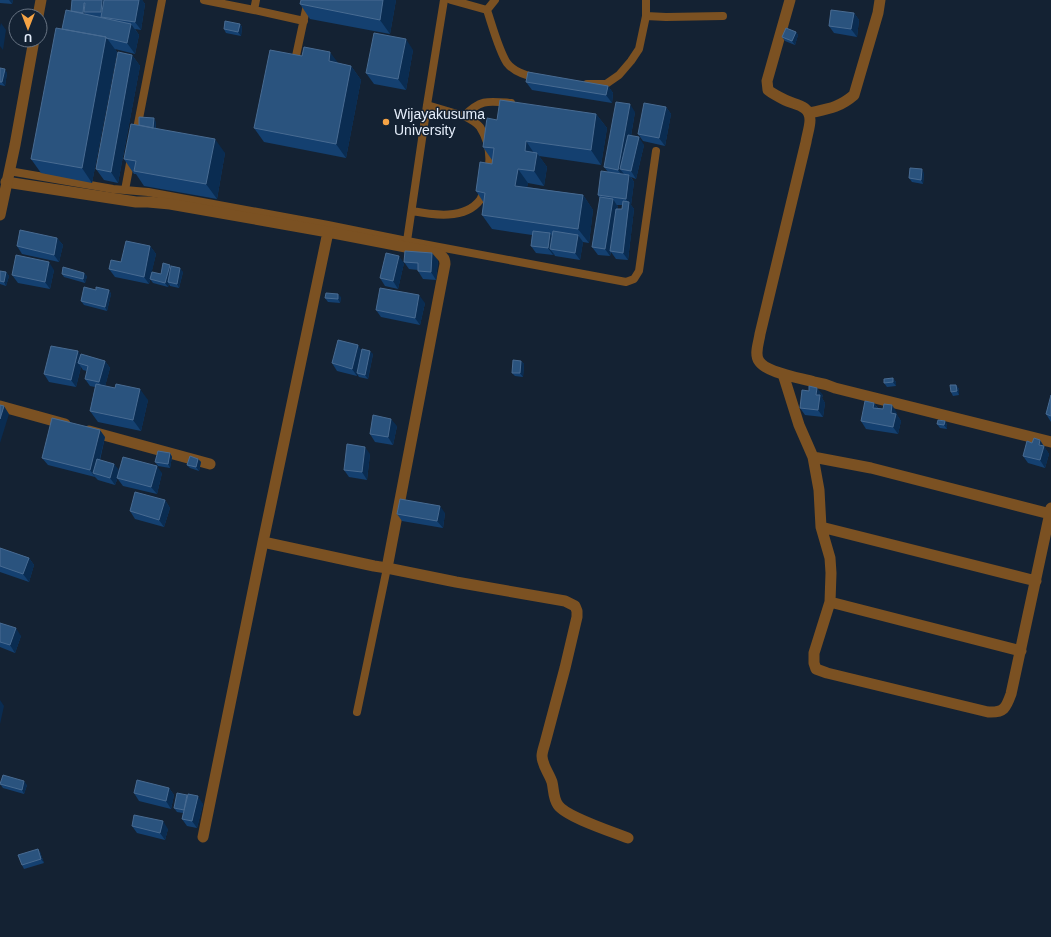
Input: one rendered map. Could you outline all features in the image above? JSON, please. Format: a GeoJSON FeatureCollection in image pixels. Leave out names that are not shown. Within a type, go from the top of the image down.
{"type":"FeatureCollection","features":[{"type":"Feature","properties":{"kind":"street"},"geometry":{"type":"LineString","coordinates":[[790,0],[767,81],[768,90],[785,100],[804,107],[810,120],[760,334],[757,352],[759,362],[769,370],[783,374],[1051,442]]}},
{"type":"Feature","properties":{"kind":"street"},"geometry":{"type":"LineString","coordinates":[[808,114],[838,107],[854,95],[878,13],[880,0]]}},
{"type":"Feature","properties":{"kind":"street"},"geometry":{"type":"LineString","coordinates":[[0,215],[15,145],[33,48]]}},
{"type":"Feature","properties":{"kind":"street"},"geometry":{"type":"LineString","coordinates":[[6,182],[136,202],[170,204],[328,232],[440,254],[444,257],[445,260],[442,280],[387,568]]}},
{"type":"Feature","properties":{"kind":"street"},"geometry":{"type":"LineString","coordinates":[[203,837],[262,542],[328,232]]}},
{"type":"Feature","properties":{"kind":"street"},"geometry":{"type":"LineString","coordinates":[[783,374],[799,424],[813,457],[819,490],[821,527],[830,558],[832,573],[830,602],[814,653],[814,663],[816,669],[827,673],[988,712],[997,712],[1004,709],[1011,694],[1021,651],[1050,511],[871,468],[813,457]]}},
{"type":"Feature","properties":{"kind":"street"},"geometry":{"type":"LineString","coordinates":[[0,406],[210,464]]}},
{"type":"Feature","properties":{"kind":"street"},"geometry":{"type":"LineString","coordinates":[[821,527],[1036,581]]}},
{"type":"Feature","properties":{"kind":"street"},"geometry":{"type":"LineString","coordinates":[[262,542],[456,582],[565,601],[575,606],[577,617],[545,743],[542,756],[543,762],[552,782],[556,801],[559,807],[566,813],[628,838]]}},
{"type":"Feature","properties":{"kind":"street"},"geometry":{"type":"LineString","coordinates":[[830,602],[1021,651]]}},
{"type":"Feature","properties":{"kind":"lane"},"geometry":{"type":"LineString","coordinates":[[135,138],[162,0]]}},
{"type":"Feature","properties":{"kind":"lane"},"geometry":{"type":"LineString","coordinates":[[204,0],[304,21]]}},
{"type":"Feature","properties":{"kind":"lane"},"geometry":{"type":"LineString","coordinates":[[254,10],[256,0]]}},
{"type":"Feature","properties":{"kind":"lane"},"geometry":{"type":"LineString","coordinates":[[296,56],[308,0]]}},
{"type":"Feature","properties":{"kind":"lane"},"geometry":{"type":"LineString","coordinates":[[407,241],[444,0]]}},
{"type":"Feature","properties":{"kind":"lane"},"geometry":{"type":"LineString","coordinates":[[451,0],[487,10]]}},
{"type":"Feature","properties":{"kind":"lane"},"geometry":{"type":"LineString","coordinates":[[487,10],[495,0]]}},
{"type":"Feature","properties":{"kind":"lane"},"geometry":{"type":"LineString","coordinates":[[579,84],[606,84],[619,75],[631,62],[639,49],[646,16],[646,0]]}},
{"type":"Feature","properties":{"kind":"lane"},"geometry":{"type":"LineString","coordinates":[[487,10],[500,48],[508,64],[518,72],[528,76],[543,78]]}},
{"type":"Feature","properties":{"kind":"lane"},"geometry":{"type":"LineString","coordinates":[[646,16],[723,16]]}},
{"type":"Feature","properties":{"kind":"lane"},"geometry":{"type":"LineString","coordinates":[[464,116],[476,105],[483,103],[493,102],[519,104]]}},
{"type":"Feature","properties":{"kind":"lane"},"geometry":{"type":"LineString","coordinates":[[412,211],[427,214],[458,213],[470,208],[480,199],[485,189],[490,166],[490,152],[479,126],[464,116],[427,105]]}},
{"type":"Feature","properties":{"kind":"lane"},"geometry":{"type":"LineString","coordinates":[[9,171],[35,172],[113,189],[148,192],[626,282],[634,279],[639,271],[656,151]]}},
{"type":"Feature","properties":{"kind":"lane"},"geometry":{"type":"LineString","coordinates":[[125,190],[132,153]]}},
{"type":"Feature","properties":{"kind":"lane"},"geometry":{"type":"LineString","coordinates":[[357,712],[387,568]]}},
{"type":"Feature","properties":{"kind":"building"},"geometry":{"type":"Polygon","coordinates":[[[72,0],[102,0],[101,12],[84,12],[85,3],[83,13],[71,11],[72,0]]]}},
{"type":"Feature","properties":{"kind":"building"},"geometry":{"type":"Polygon","coordinates":[[[104,0],[139,0],[135,22],[101,17],[104,0]]]}},
{"type":"Feature","properties":{"kind":"building"},"geometry":{"type":"Polygon","coordinates":[[[301,0],[383,0],[380,20],[300,4],[301,0]]]}},
{"type":"Feature","properties":{"kind":"building"},"geometry":{"type":"Polygon","coordinates":[[[66,10],[131,24],[127,43],[106,37],[62,29],[66,10]]]}},
{"type":"Feature","properties":{"kind":"building"},"geometry":{"type":"Polygon","coordinates":[[[831,10],[854,13],[851,29],[829,26],[831,10]]]}},
{"type":"Feature","properties":{"kind":"building"},"geometry":{"type":"Polygon","coordinates":[[[225,21],[240,24],[238,32],[224,29],[225,21]]]}},
{"type":"Feature","properties":{"kind":"building"},"geometry":{"type":"Polygon","coordinates":[[[56,28],[106,37],[82,168],[31,159],[56,28]]]}},
{"type":"Feature","properties":{"kind":"building"},"geometry":{"type":"Polygon","coordinates":[[[786,28],[796,32],[792,41],[782,37],[786,28]]]}},
{"type":"Feature","properties":{"kind":"building"},"geometry":{"type":"Polygon","coordinates":[[[374,33],[406,39],[398,79],[366,73],[374,33]]]}},
{"type":"Feature","properties":{"kind":"building"},"geometry":{"type":"Polygon","coordinates":[[[304,47],[330,52],[329,61],[351,66],[336,144],[254,128],[270,50],[302,56],[304,47]]]}},
{"type":"Feature","properties":{"kind":"building"},"geometry":{"type":"Polygon","coordinates":[[[118,52],[132,55],[111,172],[96,169],[118,52]]]}},
{"type":"Feature","properties":{"kind":"building"},"geometry":{"type":"Polygon","coordinates":[[[0,68],[5,69],[2,82],[0,82],[0,68]]]}},
{"type":"Feature","properties":{"kind":"building"},"geometry":{"type":"Polygon","coordinates":[[[528,72],[608,86],[606,95],[526,82],[528,72]]]}},
{"type":"Feature","properties":{"kind":"building"},"geometry":{"type":"Polygon","coordinates":[[[500,100],[596,114],[591,150],[526,141],[525,151],[537,153],[534,171],[518,169],[515,186],[583,195],[578,229],[482,215],[485,193],[476,191],[480,162],[492,164],[494,148],[483,147],[487,118],[497,120],[500,100]]]}},
{"type":"Feature","properties":{"kind":"building"},"geometry":{"type":"Polygon","coordinates":[[[616,102],[630,104],[618,170],[604,167],[616,102]]]}},
{"type":"Feature","properties":{"kind":"building"},"geometry":{"type":"Polygon","coordinates":[[[644,103],[666,107],[659,138],[638,134],[644,103]]]}},
{"type":"Feature","properties":{"kind":"building"},"geometry":{"type":"Polygon","coordinates":[[[139,117],[154,118],[153,128],[139,125],[139,117]]]}},
{"type":"Feature","properties":{"kind":"building"},"geometry":{"type":"Polygon","coordinates":[[[131,124],[215,139],[206,184],[134,171],[136,161],[124,159],[131,124]]]}},
{"type":"Feature","properties":{"kind":"building"},"geometry":{"type":"Polygon","coordinates":[[[628,135],[639,137],[631,171],[620,169],[628,135]]]}},
{"type":"Feature","properties":{"kind":"building"},"geometry":{"type":"Polygon","coordinates":[[[910,168],[922,169],[921,180],[909,178],[910,168]]]}},
{"type":"Feature","properties":{"kind":"building"},"geometry":{"type":"Polygon","coordinates":[[[601,171],[629,175],[626,199],[598,195],[601,171]]]}},
{"type":"Feature","properties":{"kind":"building"},"geometry":{"type":"Polygon","coordinates":[[[600,197],[613,199],[605,249],[592,247],[600,197]]]}},
{"type":"Feature","properties":{"kind":"building"},"geometry":{"type":"Polygon","coordinates":[[[623,201],[629,202],[623,253],[610,251],[616,209],[622,209],[623,201]]]}},
{"type":"Feature","properties":{"kind":"building"},"geometry":{"type":"Polygon","coordinates":[[[20,230],[57,238],[54,255],[17,246],[20,230]]]}},
{"type":"Feature","properties":{"kind":"building"},"geometry":{"type":"Polygon","coordinates":[[[533,231],[550,233],[548,248],[531,246],[533,231]]]}},
{"type":"Feature","properties":{"kind":"building"},"geometry":{"type":"Polygon","coordinates":[[[553,231],[578,235],[575,253],[550,249],[553,231]]]}},
{"type":"Feature","properties":{"kind":"building"},"geometry":{"type":"Polygon","coordinates":[[[126,241],[150,246],[144,277],[109,269],[111,260],[121,262],[126,241]]]}},
{"type":"Feature","properties":{"kind":"building"},"geometry":{"type":"Polygon","coordinates":[[[405,251],[432,253],[431,272],[418,271],[418,263],[404,262],[405,251]]]}},
{"type":"Feature","properties":{"kind":"building"},"geometry":{"type":"Polygon","coordinates":[[[386,253],[399,256],[393,281],[380,278],[386,253]]]}},
{"type":"Feature","properties":{"kind":"building"},"geometry":{"type":"Polygon","coordinates":[[[16,255],[49,262],[45,282],[12,275],[16,255]]]}},
{"type":"Feature","properties":{"kind":"building"},"geometry":{"type":"Polygon","coordinates":[[[163,263],[170,265],[165,283],[150,279],[152,272],[161,274],[163,263]]]}},
{"type":"Feature","properties":{"kind":"building"},"geometry":{"type":"Polygon","coordinates":[[[171,266],[180,268],[177,284],[168,282],[171,266]]]}},
{"type":"Feature","properties":{"kind":"building"},"geometry":{"type":"Polygon","coordinates":[[[63,267],[84,273],[83,279],[62,274],[63,267]]]}},
{"type":"Feature","properties":{"kind":"building"},"geometry":{"type":"Polygon","coordinates":[[[0,271],[6,272],[4,282],[0,281],[0,271]]]}},
{"type":"Feature","properties":{"kind":"building"},"geometry":{"type":"Polygon","coordinates":[[[84,287],[96,290],[96,287],[109,290],[105,307],[81,301],[84,287]]]}},
{"type":"Feature","properties":{"kind":"building"},"geometry":{"type":"Polygon","coordinates":[[[380,288],[419,295],[415,318],[376,310],[380,288]]]}},
{"type":"Feature","properties":{"kind":"building"},"geometry":{"type":"Polygon","coordinates":[[[326,293],[338,294],[338,299],[325,298],[326,293]]]}},
{"type":"Feature","properties":{"kind":"building"},"geometry":{"type":"Polygon","coordinates":[[[338,340],[358,345],[352,369],[332,363],[338,340]]]}},
{"type":"Feature","properties":{"kind":"building"},"geometry":{"type":"Polygon","coordinates":[[[51,346],[78,351],[71,380],[44,374],[51,346]]]}},
{"type":"Feature","properties":{"kind":"building"},"geometry":{"type":"Polygon","coordinates":[[[362,349],[370,351],[365,375],[357,373],[362,349]]]}},
{"type":"Feature","properties":{"kind":"building"},"geometry":{"type":"Polygon","coordinates":[[[81,354],[105,361],[99,382],[85,379],[88,366],[78,363],[81,354]]]}},
{"type":"Feature","properties":{"kind":"building"},"geometry":{"type":"Polygon","coordinates":[[[513,360],[521,361],[520,373],[512,373],[513,360]]]}},
{"type":"Feature","properties":{"kind":"building"},"geometry":{"type":"Polygon","coordinates":[[[893,378],[893,382],[884,383],[884,379],[893,378]]]}},
{"type":"Feature","properties":{"kind":"building"},"geometry":{"type":"Polygon","coordinates":[[[96,384],[115,388],[116,384],[140,389],[133,420],[90,411],[96,384]]]}},
{"type":"Feature","properties":{"kind":"building"},"geometry":{"type":"Polygon","coordinates":[[[950,385],[956,385],[957,391],[951,392],[950,385]]]}},
{"type":"Feature","properties":{"kind":"building"},"geometry":{"type":"Polygon","coordinates":[[[809,386],[817,388],[816,395],[820,395],[818,410],[800,408],[802,390],[809,391],[809,386]]]}},
{"type":"Feature","properties":{"kind":"building"},"geometry":{"type":"Polygon","coordinates":[[[1051,395],[1051,416],[1046,414],[1051,395]]]}},
{"type":"Feature","properties":{"kind":"building"},"geometry":{"type":"Polygon","coordinates":[[[865,401],[874,403],[873,408],[883,409],[884,404],[892,405],[891,413],[896,414],[893,427],[861,421],[865,401]]]}},
{"type":"Feature","properties":{"kind":"building"},"geometry":{"type":"Polygon","coordinates":[[[0,405],[4,406],[0,419],[0,405]]]}},
{"type":"Feature","properties":{"kind":"building"},"geometry":{"type":"Polygon","coordinates":[[[373,415],[391,419],[388,437],[370,434],[373,415]]]}},
{"type":"Feature","properties":{"kind":"building"},"geometry":{"type":"Polygon","coordinates":[[[52,418],[100,430],[90,470],[42,458],[52,418]]]}},
{"type":"Feature","properties":{"kind":"building"},"geometry":{"type":"Polygon","coordinates":[[[938,420],[945,421],[944,425],[937,424],[938,420]]]}},
{"type":"Feature","properties":{"kind":"building"},"geometry":{"type":"Polygon","coordinates":[[[1034,438],[1040,440],[1039,445],[1044,446],[1040,460],[1023,456],[1027,441],[1032,443],[1034,438]]]}},
{"type":"Feature","properties":{"kind":"building"},"geometry":{"type":"Polygon","coordinates":[[[347,444],[365,447],[362,472],[344,470],[347,444]]]}},
{"type":"Feature","properties":{"kind":"building"},"geometry":{"type":"Polygon","coordinates":[[[158,451],[170,453],[168,464],[155,462],[158,451]]]}},
{"type":"Feature","properties":{"kind":"building"},"geometry":{"type":"Polygon","coordinates":[[[190,456],[198,459],[196,467],[187,465],[190,456]]]}},
{"type":"Feature","properties":{"kind":"building"},"geometry":{"type":"Polygon","coordinates":[[[123,457],[157,466],[151,487],[117,478],[123,457]]]}},
{"type":"Feature","properties":{"kind":"building"},"geometry":{"type":"Polygon","coordinates":[[[97,459],[114,464],[110,478],[93,473],[97,459]]]}},
{"type":"Feature","properties":{"kind":"building"},"geometry":{"type":"Polygon","coordinates":[[[135,492],[165,500],[159,520],[130,511],[135,492]]]}},
{"type":"Feature","properties":{"kind":"building"},"geometry":{"type":"Polygon","coordinates":[[[400,499],[440,506],[437,521],[397,514],[400,499]]]}},
{"type":"Feature","properties":{"kind":"building"},"geometry":{"type":"Polygon","coordinates":[[[0,548],[29,558],[23,574],[0,566],[0,548]]]}},
{"type":"Feature","properties":{"kind":"building"},"geometry":{"type":"Polygon","coordinates":[[[0,623],[16,628],[10,645],[0,642],[0,623]]]}},
{"type":"Feature","properties":{"kind":"building"},"geometry":{"type":"Polygon","coordinates":[[[3,775],[24,781],[22,790],[0,784],[3,775]]]}},
{"type":"Feature","properties":{"kind":"building"},"geometry":{"type":"Polygon","coordinates":[[[137,780],[169,788],[166,801],[134,793],[137,780]]]}},
{"type":"Feature","properties":{"kind":"building"},"geometry":{"type":"Polygon","coordinates":[[[177,793],[187,795],[184,810],[174,808],[177,793]]]}},
{"type":"Feature","properties":{"kind":"building"},"geometry":{"type":"Polygon","coordinates":[[[188,794],[198,796],[192,821],[182,819],[188,794]]]}},
{"type":"Feature","properties":{"kind":"building"},"geometry":{"type":"Polygon","coordinates":[[[134,815],[163,821],[160,833],[132,826],[134,815]]]}},
{"type":"Feature","properties":{"kind":"building"},"geometry":{"type":"Polygon","coordinates":[[[38,849],[41,859],[22,865],[18,855],[38,849]]]}},
{"type":"Feature","properties":{"kind":"place","name":"Wijayakusuma University"},"geometry":{"type":"Point","coordinates":[386,122]}}]}
